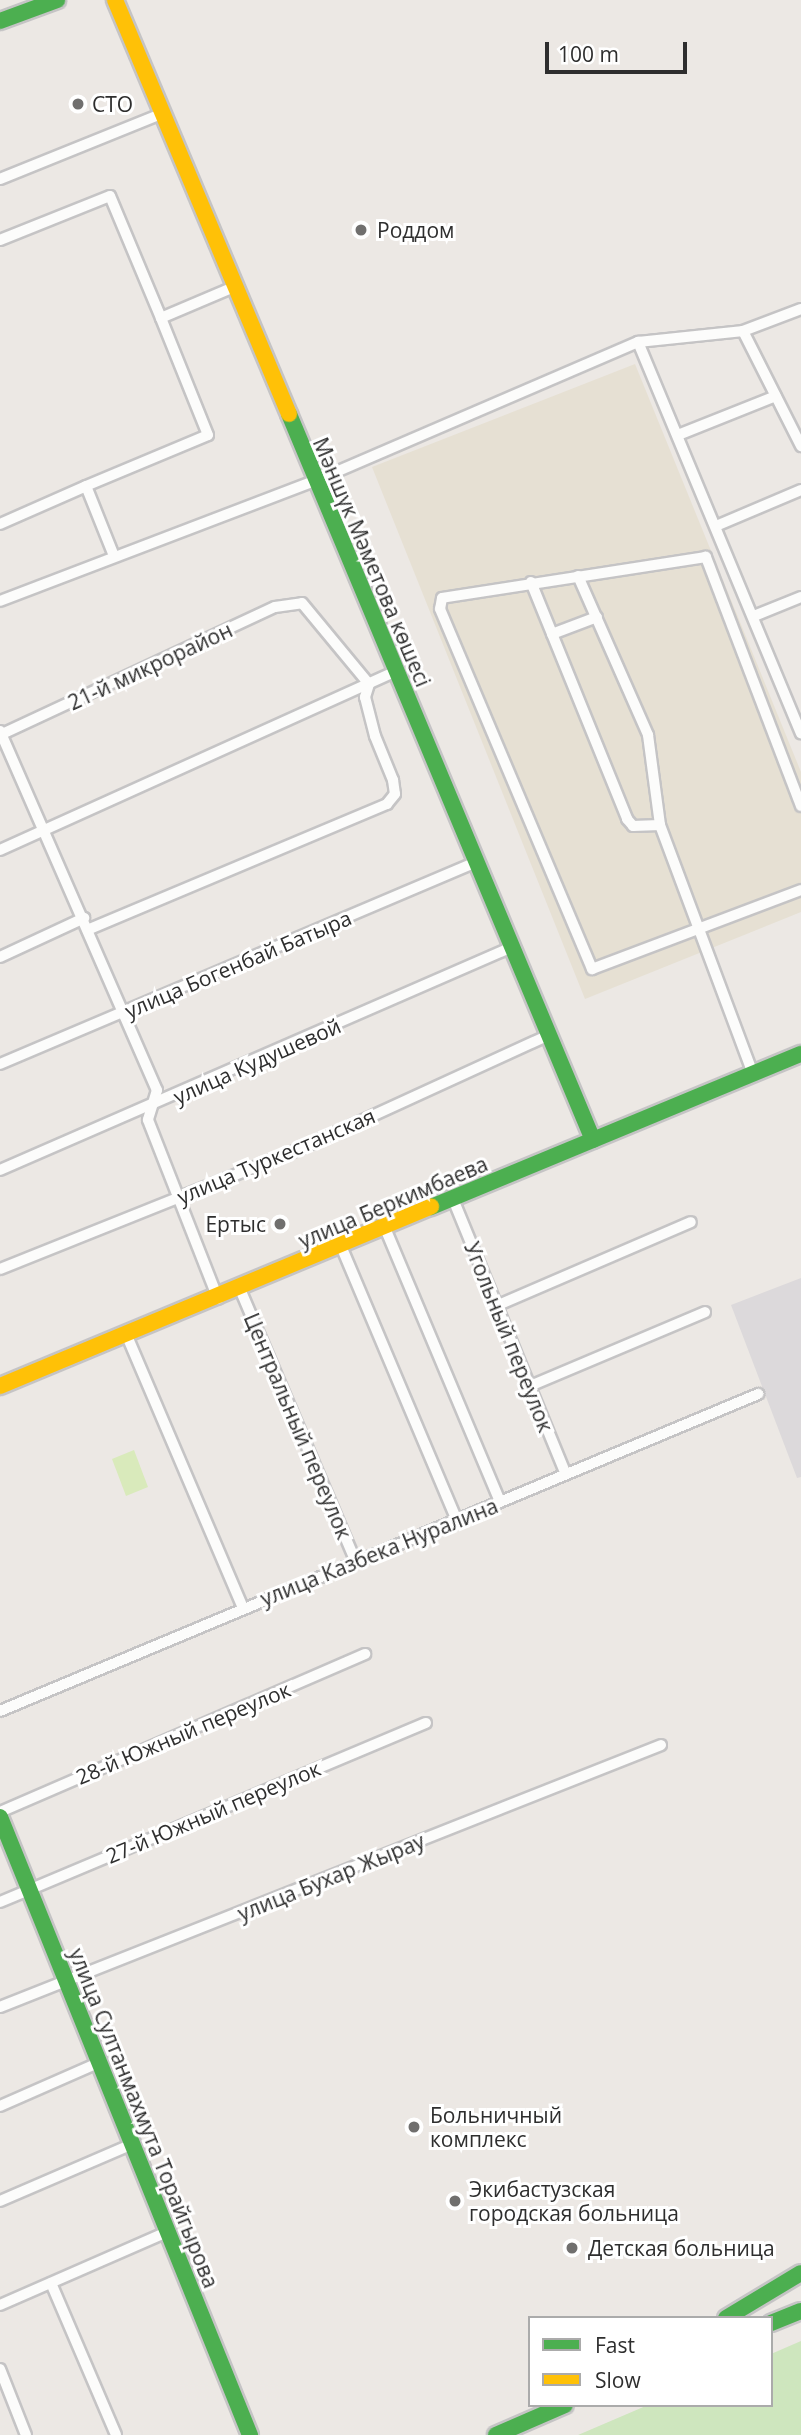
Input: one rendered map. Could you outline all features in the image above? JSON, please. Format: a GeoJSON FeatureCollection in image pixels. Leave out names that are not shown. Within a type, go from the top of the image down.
{"type":"FeatureCollection","features":[{"type":"Feature","properties":{"kind":"street"},"geometry":{"type":"LineString","coordinates":[[0,21],[57,0]]}},
{"type":"Feature","properties":{"kind":"street","name":"Мәншүк Мәметова көшесі"},"geometry":{"type":"LineString","coordinates":[[115,0],[593,1140]]}},
{"type":"Feature","properties":{"kind":"street"},"geometry":{"type":"LineString","coordinates":[[0,179],[161,114]]}},
{"type":"Feature","properties":{"kind":"street"},"geometry":{"type":"LineString","coordinates":[[0,240],[110,195],[208,435],[0,524]]}},
{"type":"Feature","properties":{"kind":"street"},"geometry":{"type":"LineString","coordinates":[[161,318],[234,287]]}},
{"type":"Feature","properties":{"kind":"street"},"geometry":{"type":"LineString","coordinates":[[0,601],[114,555],[315,481],[638,342],[743,331],[801,309]]}},
{"type":"Feature","properties":{"kind":"street"},"geometry":{"type":"LineString","coordinates":[[743,331],[801,446]]}},
{"type":"Feature","properties":{"kind":"street"},"geometry":{"type":"LineString","coordinates":[[638,342],[754,616],[796,705],[801,733]]}},
{"type":"Feature","properties":{"kind":"street"},"geometry":{"type":"LineString","coordinates":[[678,435],[776,396]]}},
{"type":"Feature","properties":{"kind":"street"},"geometry":{"type":"LineString","coordinates":[[86,486],[114,555]]}},
{"type":"Feature","properties":{"kind":"street"},"geometry":{"type":"LineString","coordinates":[[716,526],[801,490]]}},
{"type":"Feature","properties":{"kind":"street"},"geometry":{"type":"LineString","coordinates":[[801,806],[706,557],[448,594],[440,609],[587,964],[598,971],[801,890]]}},
{"type":"Feature","properties":{"kind":"street"},"geometry":{"type":"LineString","coordinates":[[578,576],[648,735],[660,825],[696,932],[752,1074]]}},
{"type":"Feature","properties":{"kind":"street"},"geometry":{"type":"LineString","coordinates":[[531,582],[627,819],[633,826],[660,825]]}},
{"type":"Feature","properties":{"kind":"street"},"geometry":{"type":"LineString","coordinates":[[754,616],[801,597]]}},
{"type":"Feature","properties":{"kind":"street","name":"21-й микрорайон"},"geometry":{"type":"LineString","coordinates":[[1,734],[275,607],[302,603],[369,684]]}},
{"type":"Feature","properties":{"kind":"street"},"geometry":{"type":"LineString","coordinates":[[552,634],[597,617]]}},
{"type":"Feature","properties":{"kind":"street"},"geometry":{"type":"LineString","coordinates":[[0,850],[395,671]]}},
{"type":"Feature","properties":{"kind":"street"},"geometry":{"type":"LineString","coordinates":[[0,957],[387,804],[395,794],[393,780],[375,736],[365,697],[369,684]]}},
{"type":"Feature","properties":{"kind":"street"},"geometry":{"type":"LineString","coordinates":[[1,734],[157,1090],[149,1108],[148,1120],[218,1299]]}},
{"type":"Feature","properties":{"kind":"street","name":"улица Богенбай Батыра"},"geometry":{"type":"LineString","coordinates":[[0,1064],[124,1014],[476,862]]}},
{"type":"Feature","properties":{"kind":"street","name":"улица Кудушевой"},"geometry":{"type":"LineString","coordinates":[[0,1170],[149,1108],[512,947]]}},
{"type":"Feature","properties":{"kind":"street","name":"улица Туркестанская"},"geometry":{"type":"LineString","coordinates":[[0,1269],[179,1197],[549,1035]]}},
{"type":"Feature","properties":{"kind":"street","name":"улица Беркимбаева"},"geometry":{"type":"LineString","coordinates":[[0,1386],[218,1299],[801,1054]]}},
{"type":"Feature","properties":{"kind":"street","name":"Угольный переулок"},"geometry":{"type":"LineString","coordinates":[[453,1199],[566,1474]]}},
{"type":"Feature","properties":{"kind":"street"},"geometry":{"type":"LineString","coordinates":[[496,1306],[691,1222]]}},
{"type":"Feature","properties":{"kind":"street"},"geometry":{"type":"LineString","coordinates":[[385,1228],[500,1502]]}},
{"type":"Feature","properties":{"kind":"street"},"geometry":{"type":"LineString","coordinates":[[341,1246],[457,1520]]}},
{"type":"Feature","properties":{"kind":"street","name":"Центральный переулок"},"geometry":{"type":"LineString","coordinates":[[240,1289],[356,1562]]}},
{"type":"Feature","properties":{"kind":"street"},"geometry":{"type":"LineString","coordinates":[[530,1386],[705,1312]]}},
{"type":"Feature","properties":{"kind":"street"},"geometry":{"type":"LineString","coordinates":[[127,1336],[243,1608]]}},
{"type":"Feature","properties":{"kind":"street","name":"улица Казбека Нуралина"},"geometry":{"type":"LineString","coordinates":[[0,1711],[758,1394]]}},
{"type":"Feature","properties":{"kind":"street","name":"28-й Южный переулок"},"geometry":{"type":"LineString","coordinates":[[0,1815],[365,1654]]}},
{"type":"Feature","properties":{"kind":"street","name":"27-й Южный переулок"},"geometry":{"type":"LineString","coordinates":[[0,1902],[426,1723]]}},
{"type":"Feature","properties":{"kind":"street","name":"улица Бухар Жырау"},"geometry":{"type":"LineString","coordinates":[[0,2007],[661,1745]]}},
{"type":"Feature","properties":{"kind":"street","name":"улица Султанмахмута Торайгырова"},"geometry":{"type":"LineString","coordinates":[[0,1815],[165,2234],[250,2435]]}},
{"type":"Feature","properties":{"kind":"street"},"geometry":{"type":"LineString","coordinates":[[0,2106],[99,2063]]}},
{"type":"Feature","properties":{"kind":"street"},"geometry":{"type":"LineString","coordinates":[[0,2201],[130,2145]]}},
{"type":"Feature","properties":{"kind":"street"},"geometry":{"type":"LineString","coordinates":[[0,2305],[165,2234]]}},
{"type":"Feature","properties":{"kind":"street"},"geometry":{"type":"LineString","coordinates":[[729,2316],[801,2273]]}},
{"type":"Feature","properties":{"kind":"street"},"geometry":{"type":"LineString","coordinates":[[51,2283],[116,2435]]}},
{"type":"Feature","properties":{"kind":"street"},"geometry":{"type":"LineString","coordinates":[[773,2322],[801,2311]]}},
{"type":"Feature","properties":{"kind":"street"},"geometry":{"type":"LineString","coordinates":[[0,2370],[26,2435]]}},
{"type":"Feature","properties":{"kind":"street"},"geometry":{"type":"LineString","coordinates":[[496,2435],[560,2407]]}},
{"type":"Feature","properties":{"kind":"shaded area"},"geometry":{"type":"Polygon","coordinates":[[[635,364],[801,772],[801,912],[585,999],[372,467],[635,364]]]}},
{"type":"Feature","properties":{"kind":"shaded area"},"geometry":{"type":"Polygon","coordinates":[[[801,1278],[801,1477],[797,1478],[731,1305],[801,1278]]]}},
{"type":"Feature","properties":{"kind":"green space"},"geometry":{"type":"Polygon","coordinates":[[[134,1450],[148,1487],[126,1496],[112,1459],[134,1450]]]}},
{"type":"Feature","properties":{"kind":"green space"},"geometry":{"type":"Polygon","coordinates":[[[801,2341],[801,2435],[578,2435],[643,2407],[773,2407],[773,2353],[801,2341]]]}},
{"type":"Feature","properties":{"kind":"traffic: fast"},"geometry":{"type":"LineString","coordinates":[[0,21],[57,0]]}},
{"type":"Feature","properties":{"kind":"traffic: fast"},"geometry":{"type":"LineString","coordinates":[[289,414],[593,1140]]}},
{"type":"Feature","properties":{"kind":"traffic: fast"},"geometry":{"type":"LineString","coordinates":[[431,1207],[801,1054]]}},
{"type":"Feature","properties":{"kind":"traffic: fast"},"geometry":{"type":"LineString","coordinates":[[0,1817],[250,2435]]}},
{"type":"Feature","properties":{"kind":"traffic: fast"},"geometry":{"type":"LineString","coordinates":[[729,2316],[801,2273]]}},
{"type":"Feature","properties":{"kind":"traffic: fast"},"geometry":{"type":"LineString","coordinates":[[773,2322],[801,2311]]}},
{"type":"Feature","properties":{"kind":"traffic: fast"},"geometry":{"type":"LineString","coordinates":[[496,2435],[560,2407]]}},
{"type":"Feature","properties":{"kind":"traffic: slow"},"geometry":{"type":"LineString","coordinates":[[115,0],[289,414]]}},
{"type":"Feature","properties":{"kind":"traffic: slow"},"geometry":{"type":"LineString","coordinates":[[0,1386],[431,1207]]}},
{"type":"Feature","properties":{"kind":"place","name":"СТО"},"geometry":{"type":"Point","coordinates":[78,104]}},
{"type":"Feature","properties":{"kind":"place","name":"Роддом"},"geometry":{"type":"Point","coordinates":[361,230]}},
{"type":"Feature","properties":{"kind":"place","name":"Ертыс"},"geometry":{"type":"Point","coordinates":[280,1224]}},
{"type":"Feature","properties":{"kind":"place","name":"Больничный комплекс"},"geometry":{"type":"Point","coordinates":[414,2127]}},
{"type":"Feature","properties":{"kind":"place","name":"Экибастузская городская больница"},"geometry":{"type":"Point","coordinates":[455,2201]}},
{"type":"Feature","properties":{"kind":"place","name":"Детская больница"},"geometry":{"type":"Point","coordinates":[572,2248]}}]}
